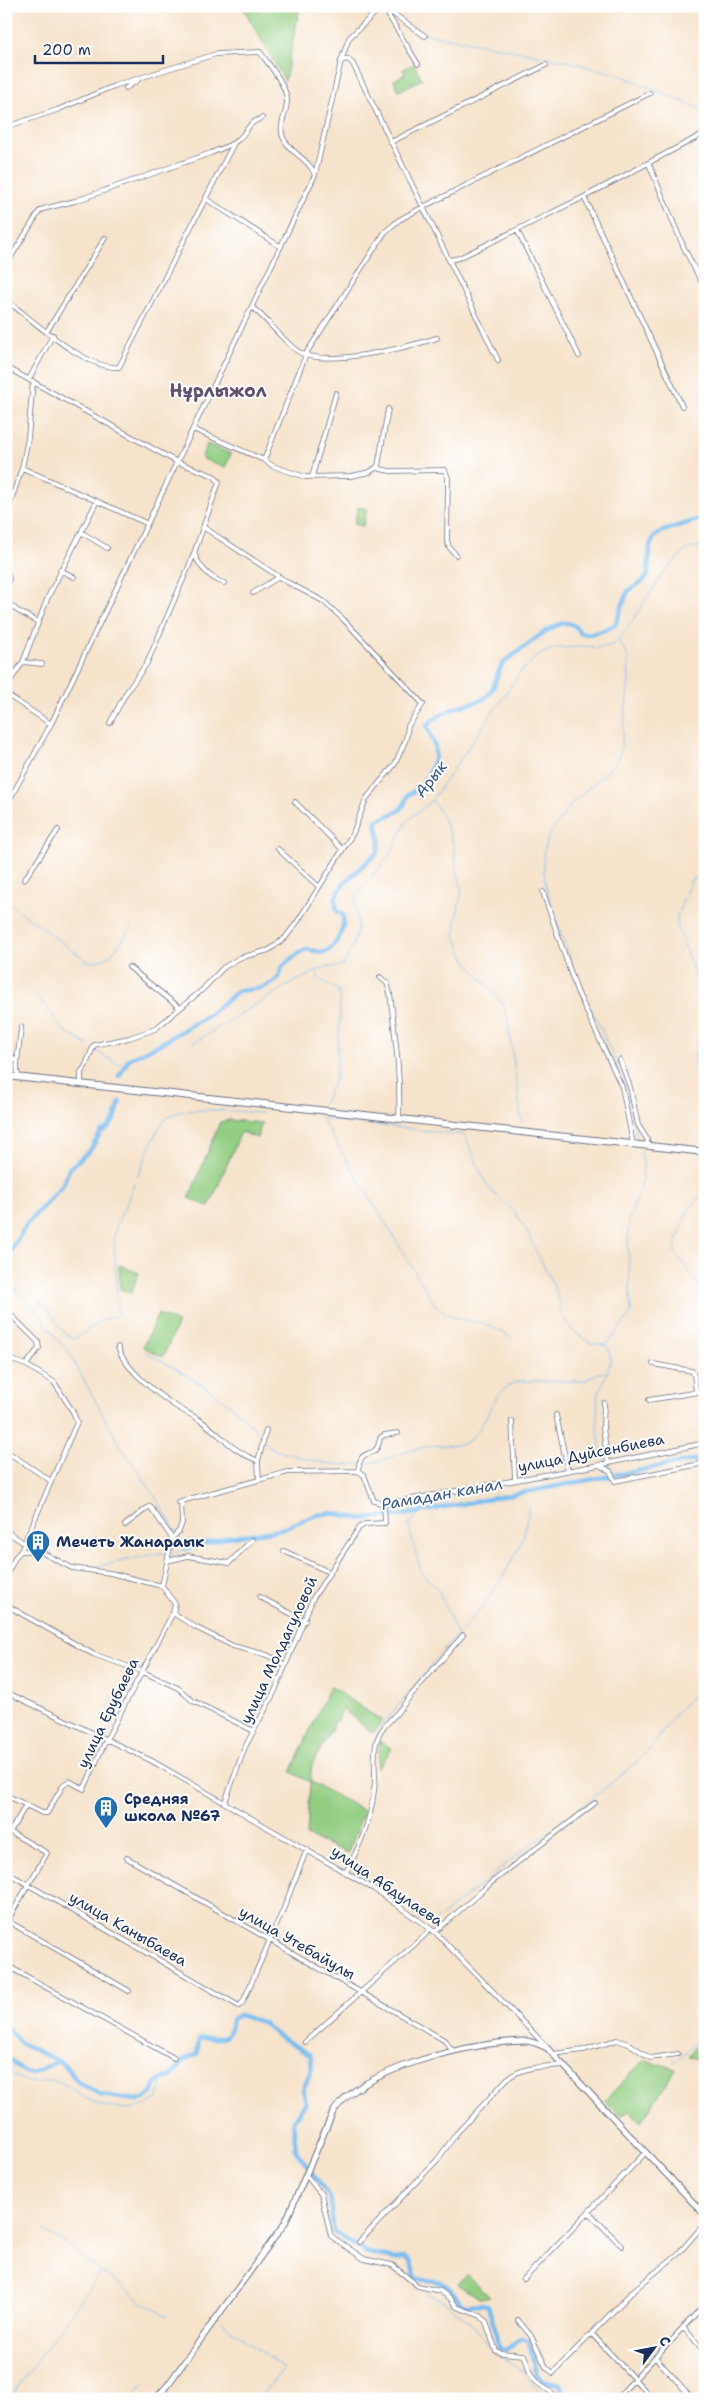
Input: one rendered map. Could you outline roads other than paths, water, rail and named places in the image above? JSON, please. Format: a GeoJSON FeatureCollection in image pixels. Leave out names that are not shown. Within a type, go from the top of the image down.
{"type":"FeatureCollection","features":[{"type":"Feature","properties":{"kind":"highway"},"geometry":{"type":"LineString","coordinates":[[6,1076],[705,1152]]}},
{"type":"Feature","properties":{"kind":"main road"},"geometry":{"type":"LineString","coordinates":[[155,2399],[167,2386],[285,2223],[333,2112],[345,2097],[357,2089],[409,2064],[453,2050],[527,2041],[547,2048]]}},
{"type":"Feature","properties":{"kind":"main road","name":"улица Абдулаева"},"geometry":{"type":"LineString","coordinates":[[547,2048],[704,2213]]}},
{"type":"Feature","properties":{"kind":"street"},"geometry":{"type":"LineString","coordinates":[[6,806],[51,724],[281,247],[304,194],[315,175],[341,61],[350,35],[382,6],[425,36]]}},
{"type":"Feature","properties":{"kind":"street"},"geometry":{"type":"LineString","coordinates":[[385,9],[418,64]]}},
{"type":"Feature","properties":{"kind":"street"},"geometry":{"type":"LineString","coordinates":[[6,127],[144,76],[216,54],[260,52],[286,93],[287,102],[281,131],[284,140],[308,162],[315,175]]}},
{"type":"Feature","properties":{"kind":"street"},"geometry":{"type":"LineString","coordinates":[[341,61],[347,59],[352,61],[498,360]]}},
{"type":"Feature","properties":{"kind":"street"},"geometry":{"type":"LineString","coordinates":[[391,142],[546,65]]}},
{"type":"Feature","properties":{"kind":"street"},"geometry":{"type":"LineString","coordinates":[[126,88],[144,76]]}},
{"type":"Feature","properties":{"kind":"street"},"geometry":{"type":"LineString","coordinates":[[264,460],[306,355],[384,232],[398,220],[650,93]]}},
{"type":"Feature","properties":{"kind":"street"},"geometry":{"type":"LineString","coordinates":[[6,265],[38,212],[43,209],[64,204],[163,171],[234,143],[242,136],[250,123],[262,118]]}},
{"type":"Feature","properties":{"kind":"street"},"geometry":{"type":"LineString","coordinates":[[450,260],[459,258],[584,197],[705,134]]}},
{"type":"Feature","properties":{"kind":"street"},"geometry":{"type":"LineString","coordinates":[[6,300],[88,358],[98,363],[119,367],[234,143]]}},
{"type":"Feature","properties":{"kind":"street"},"geometry":{"type":"LineString","coordinates":[[649,164],[684,248],[705,288]]}},
{"type":"Feature","properties":{"kind":"street"},"geometry":{"type":"LineString","coordinates":[[584,197],[682,406]]}},
{"type":"Feature","properties":{"kind":"street"},"geometry":{"type":"LineString","coordinates":[[206,199],[281,247]]}},
{"type":"Feature","properties":{"kind":"street"},"geometry":{"type":"LineString","coordinates":[[517,230],[579,356]]}},
{"type":"Feature","properties":{"kind":"street"},"geometry":{"type":"LineString","coordinates":[[47,330],[105,238]]}},
{"type":"Feature","properties":{"kind":"street"},"geometry":{"type":"LineString","coordinates":[[252,307],[296,350],[306,355],[318,357],[358,355],[398,349],[438,338]]}},
{"type":"Feature","properties":{"kind":"street"},"geometry":{"type":"LineString","coordinates":[[6,515],[22,468],[29,432],[31,380],[53,335]]}},
{"type":"Feature","properties":{"kind":"street"},"geometry":{"type":"LineString","coordinates":[[6,367],[177,462],[214,476],[219,482],[194,553],[147,663],[126,693],[110,723]]}},
{"type":"Feature","properties":{"kind":"street"},"geometry":{"type":"LineString","coordinates":[[312,477],[336,393]]}},
{"type":"Feature","properties":{"kind":"street"},"geometry":{"type":"LineString","coordinates":[[193,429],[264,460],[286,472],[312,477],[360,474],[376,468],[380,463],[388,409]]}},
{"type":"Feature","properties":{"kind":"street"},"geometry":{"type":"LineString","coordinates":[[22,468],[97,500],[146,524]]}},
{"type":"Feature","properties":{"kind":"street"},"geometry":{"type":"LineString","coordinates":[[376,468],[384,470],[445,470],[448,478],[447,540],[449,547],[456,555]]}},
{"type":"Feature","properties":{"kind":"street"},"geometry":{"type":"LineString","coordinates":[[359,482],[360,474]]}},
{"type":"Feature","properties":{"kind":"street"},"geometry":{"type":"LineString","coordinates":[[6,687],[24,662],[38,622],[60,570],[97,500]]}},
{"type":"Feature","properties":{"kind":"street"},"geometry":{"type":"LineString","coordinates":[[81,1084],[81,1072],[94,1045],[148,1032],[161,1025],[223,968],[239,958],[264,952],[278,944],[292,930],[353,833],[366,799],[395,764],[406,739],[408,726],[423,704],[336,612],[323,601],[279,577],[204,527]]}},
{"type":"Feature","properties":{"kind":"street"},"geometry":{"type":"LineString","coordinates":[[81,532],[107,548]]}},
{"type":"Feature","properties":{"kind":"street"},"geometry":{"type":"LineString","coordinates":[[194,553],[198,562],[211,578],[224,583]]}},
{"type":"Feature","properties":{"kind":"street"},"geometry":{"type":"LineString","coordinates":[[6,569],[9,579],[6,589]]}},
{"type":"Feature","properties":{"kind":"street"},"geometry":{"type":"LineString","coordinates":[[60,570],[74,578]]}},
{"type":"Feature","properties":{"kind":"street"},"geometry":{"type":"LineString","coordinates":[[253,593],[279,577]]}},
{"type":"Feature","properties":{"kind":"street"},"geometry":{"type":"LineString","coordinates":[[6,601],[18,612],[38,622]]}},
{"type":"Feature","properties":{"kind":"street"},"geometry":{"type":"LineString","coordinates":[[24,662],[42,664]]}},
{"type":"Feature","properties":{"kind":"street"},"geometry":{"type":"LineString","coordinates":[[6,694],[51,724]]}},
{"type":"Feature","properties":{"kind":"street"},"geometry":{"type":"LineString","coordinates":[[295,802],[342,849]]}},
{"type":"Feature","properties":{"kind":"street"},"geometry":{"type":"LineString","coordinates":[[24,880],[58,830]]}},
{"type":"Feature","properties":{"kind":"street"},"geometry":{"type":"LineString","coordinates":[[278,849],[318,886]]}},
{"type":"Feature","properties":{"kind":"street"},"geometry":{"type":"LineString","coordinates":[[543,892],[578,991],[620,1082],[633,1144]]}},
{"type":"Feature","properties":{"kind":"street"},"geometry":{"type":"LineString","coordinates":[[129,967],[180,1008]]}},
{"type":"Feature","properties":{"kind":"street"},"geometry":{"type":"LineString","coordinates":[[380,977],[386,983],[390,993],[400,1084],[399,1118]]}},
{"type":"Feature","properties":{"kind":"street"},"geometry":{"type":"LineString","coordinates":[[18,1077],[16,1060],[20,1044],[21,1027]]}},
{"type":"Feature","properties":{"kind":"street"},"geometry":{"type":"LineString","coordinates":[[6,1053],[16,1060]]}},
{"type":"Feature","properties":{"kind":"street"},"geometry":{"type":"LineString","coordinates":[[620,1060],[630,1087],[638,1125],[647,1139],[648,1146]]}},
{"type":"Feature","properties":{"kind":"street"},"geometry":{"type":"LineString","coordinates":[[6,1310],[38,1342],[38,1348],[26,1365]]}},
{"type":"Feature","properties":{"kind":"street"},"geometry":{"type":"LineString","coordinates":[[118,1347],[120,1356],[132,1370],[173,1405],[203,1422],[240,1454],[258,1461]]}},
{"type":"Feature","properties":{"kind":"street"},"geometry":{"type":"LineString","coordinates":[[6,1362],[12,1360],[26,1365],[54,1382],[73,1412],[77,1422],[21,1551],[16,1556],[6,1576]]}},
{"type":"Feature","properties":{"kind":"street"},"geometry":{"type":"LineString","coordinates":[[653,1364],[692,1371],[696,1392]]}},
{"type":"Feature","properties":{"kind":"street"},"geometry":{"type":"LineString","coordinates":[[649,1400],[705,1391]]}},
{"type":"Feature","properties":{"kind":"street"},"geometry":{"type":"LineString","coordinates":[[604,1404],[603,1428],[608,1463]]}},
{"type":"Feature","properties":{"kind":"street"},"geometry":{"type":"LineString","coordinates":[[556,1415],[568,1470]]}},
{"type":"Feature","properties":{"kind":"street"},"geometry":{"type":"LineString","coordinates":[[512,1421],[514,1479]]}},
{"type":"Feature","properties":{"kind":"street"},"geometry":{"type":"LineString","coordinates":[[259,1480],[258,1461],[266,1430]]}},
{"type":"Feature","properties":{"kind":"street"},"geometry":{"type":"LineString","coordinates":[[358,1471],[359,1459],[363,1455],[376,1452],[379,1447],[380,1438],[384,1435],[398,1434]]}},
{"type":"Feature","properties":{"kind":"street","name":"улица Дуйсенбиева"},"geometry":{"type":"LineString","coordinates":[[384,1504],[599,1465],[705,1443]]}},
{"type":"Feature","properties":{"kind":"street"},"geometry":{"type":"LineString","coordinates":[[6,1451],[51,1481]]}},
{"type":"Feature","properties":{"kind":"street"},"geometry":{"type":"LineString","coordinates":[[599,1465],[610,1471],[615,1481],[705,1463]]}},
{"type":"Feature","properties":{"kind":"street"},"geometry":{"type":"LineString","coordinates":[[162,1586],[172,1538],[179,1531],[182,1523],[179,1502],[288,1472],[358,1471],[364,1475],[374,1501],[384,1504]]}},
{"type":"Feature","properties":{"kind":"street","name":"улица Молдагуловой"},"geometry":{"type":"LineString","coordinates":[[225,1802],[245,1747],[275,1691],[313,1598],[359,1528],[365,1524],[385,1523],[384,1504]]}},
{"type":"Feature","properties":{"kind":"street"},"geometry":{"type":"LineString","coordinates":[[125,1526],[150,1506],[172,1538]]}},
{"type":"Feature","properties":{"kind":"street"},"geometry":{"type":"LineString","coordinates":[[6,1532],[24,1543]]}},
{"type":"Feature","properties":{"kind":"street"},"geometry":{"type":"LineString","coordinates":[[167,1561],[188,1556],[229,1563],[252,1540]]}},
{"type":"Feature","properties":{"kind":"street"},"geometry":{"type":"LineString","coordinates":[[21,1551],[39,1551],[72,1568],[110,1573],[162,1586],[175,1604],[173,1613],[195,1627],[233,1646],[267,1655],[286,1665]]}},
{"type":"Feature","properties":{"kind":"street"},"geometry":{"type":"LineString","coordinates":[[284,1551],[329,1572]]}},
{"type":"Feature","properties":{"kind":"street"},"geometry":{"type":"LineString","coordinates":[[260,1597],[305,1621]]}},
{"type":"Feature","properties":{"kind":"street"},"geometry":{"type":"LineString","coordinates":[[6,1605],[93,1654],[141,1671],[178,1688],[193,1701],[254,1731]]}},
{"type":"Feature","properties":{"kind":"street","name":"улица Ерубаева"},"geometry":{"type":"LineString","coordinates":[[6,1795],[42,1813],[47,1813],[64,1784],[69,1781],[84,1789],[106,1740],[173,1613]]}},
{"type":"Feature","properties":{"kind":"street"},"geometry":{"type":"LineString","coordinates":[[346,1872],[357,1852],[369,1822],[375,1778],[373,1760],[378,1738],[384,1728],[400,1712],[406,1700],[463,1635]]}},
{"type":"Feature","properties":{"kind":"street","name":"улица Абдулаева"},"geometry":{"type":"LineString","coordinates":[[6,1692],[152,1761],[346,1872],[435,1932],[547,2048]]}},
{"type":"Feature","properties":{"kind":"street"},"geometry":{"type":"LineString","coordinates":[[435,1932],[492,1882],[595,1803]]}},
{"type":"Feature","properties":{"kind":"street"},"geometry":{"type":"LineString","coordinates":[[26,1805],[10,1832],[47,1853],[7,1921],[129,1991]]}},
{"type":"Feature","properties":{"kind":"street"},"geometry":{"type":"LineString","coordinates":[[269,1940],[306,1848]]}},
{"type":"Feature","properties":{"kind":"street","name":"улица Утебайулы"},"geometry":{"type":"LineString","coordinates":[[127,1858],[444,2040],[453,2050]]}},
{"type":"Feature","properties":{"kind":"street","name":"улица Каныбаева"},"geometry":{"type":"LineString","coordinates":[[6,1872],[239,2006],[243,2002],[269,1940]]}},
{"type":"Feature","properties":{"kind":"street"},"geometry":{"type":"LineString","coordinates":[[305,2042],[430,1928]]}},
{"type":"Feature","properties":{"kind":"street"},"geometry":{"type":"LineString","coordinates":[[6,1965],[174,2058]]}},
{"type":"Feature","properties":{"kind":"street"},"geometry":{"type":"LineString","coordinates":[[553,2054],[583,2050],[617,2040],[631,2045],[650,2058],[678,2054]]}},
{"type":"Feature","properties":{"kind":"street"},"geometry":{"type":"LineString","coordinates":[[359,2242],[438,2159],[456,2134],[507,2079],[516,2072],[526,2069],[563,2065]]}},
{"type":"Feature","properties":{"kind":"street"},"geometry":{"type":"LineString","coordinates":[[524,2279],[645,2153]]}},
{"type":"Feature","properties":{"kind":"street"},"geometry":{"type":"LineString","coordinates":[[308,2171],[321,2194],[331,2236],[364,2258],[392,2265],[418,2286],[440,2292],[450,2298],[457,2307],[481,2316],[486,2322],[496,2351],[524,2355],[532,2377],[544,2388],[552,2391],[558,2399]]}},
{"type":"Feature","properties":{"kind":"street"},"geometry":{"type":"LineString","coordinates":[[588,2212],[622,2246]]}},
{"type":"Feature","properties":{"kind":"street"},"geometry":{"type":"LineString","coordinates":[[518,2320],[531,2336],[546,2367],[553,2373],[634,2290],[679,2253],[705,2223]]}},
{"type":"Feature","properties":{"kind":"street"},"geometry":{"type":"LineString","coordinates":[[616,2399],[705,2304]]}},
{"type":"Feature","properties":{"kind":"street"},"geometry":{"type":"LineString","coordinates":[[682,2327],[705,2352]]}},
{"type":"Feature","properties":{"kind":"street"},"geometry":{"type":"LineString","coordinates":[[592,2334],[653,2399]]}},
{"type":"Feature","properties":{"kind":"street"},"geometry":{"type":"LineString","coordinates":[[654,2358],[693,2399]]}},
{"type":"Feature","properties":{"kind":"waterway"},"geometry":{"type":"LineString","coordinates":[[423,33],[564,60],[620,75],[705,111]]}},
{"type":"Feature","properties":{"kind":"waterway"},"geometry":{"type":"LineString","coordinates":[[119,1076],[129,1059],[160,1044],[210,1014],[238,991],[261,988],[273,983],[279,977],[282,967],[300,952],[306,949],[324,953],[329,950],[339,937],[343,926],[343,915],[337,911],[335,899],[344,883],[378,852],[380,841],[376,821],[399,811],[408,795],[423,785],[428,775],[435,757],[435,747],[427,726],[447,712],[460,706],[480,701],[486,697],[490,693],[504,662],[552,628],[560,624],[569,623],[575,626],[581,634],[590,634],[615,625],[628,591],[643,581],[648,575],[650,546],[654,537],[663,531],[700,519],[702,508],[705,504]]}},
{"type":"Feature","properties":{"kind":"waterway","name":"Арык"},"geometry":{"type":"LineString","coordinates":[[193,1043],[290,984],[326,967],[337,967],[344,964],[358,929],[355,901],[358,894],[389,856],[407,821],[432,800],[522,670],[539,655],[552,649],[587,646],[599,648],[613,645],[627,629],[662,575],[686,550],[705,545]]}},
{"type":"Feature","properties":{"kind":"waterway"},"geometry":{"type":"LineString","coordinates":[[618,639],[628,657],[629,682],[621,748],[617,761],[572,803],[549,835],[544,849],[543,865],[546,888],[582,995],[593,1012],[624,1079],[637,1136]]}},
{"type":"Feature","properties":{"kind":"waterway"},"geometry":{"type":"LineString","coordinates":[[432,801],[441,813],[454,845],[462,890],[455,937],[466,960],[504,1005],[508,1021],[522,1123]]}},
{"type":"Feature","properties":{"kind":"waterway"},"geometry":{"type":"LineString","coordinates":[[705,874],[691,880],[677,916],[678,928],[702,996],[704,1013],[695,1056],[695,1068],[705,1096]]}},
{"type":"Feature","properties":{"kind":"waterway"},"geometry":{"type":"LineString","coordinates":[[6,901],[87,961],[103,959],[114,952],[131,927]]}},
{"type":"Feature","properties":{"kind":"waterway"},"geometry":{"type":"LineString","coordinates":[[317,972],[318,978],[339,991],[340,1020],[335,1078],[324,1103]]}},
{"type":"Feature","properties":{"kind":"waterway"},"geometry":{"type":"LineString","coordinates":[[36,994],[63,1030],[87,1045]]}},
{"type":"Feature","properties":{"kind":"waterway"},"geometry":{"type":"LineString","coordinates":[[93,1049],[116,1063],[125,1065]]}},
{"type":"Feature","properties":{"kind":"waterway"},"geometry":{"type":"LineString","coordinates":[[6,1259],[26,1225],[62,1186],[70,1168],[91,1149],[101,1132],[108,1128],[115,1119],[120,1102]]}},
{"type":"Feature","properties":{"kind":"waterway"},"geometry":{"type":"LineString","coordinates":[[138,1176],[157,1131],[165,1119],[172,1114],[196,1110],[261,1113]]}},
{"type":"Feature","properties":{"kind":"waterway"},"geometry":{"type":"LineString","coordinates":[[320,1116],[436,1306],[455,1317],[486,1324],[511,1337]]}},
{"type":"Feature","properties":{"kind":"waterway"},"geometry":{"type":"LineString","coordinates":[[322,1119],[465,1135],[490,1190],[514,1211],[524,1226],[556,1291],[563,1317],[572,1330],[591,1343],[606,1345],[609,1351],[610,1364],[597,1403],[599,1440],[605,1462]]}},
{"type":"Feature","properties":{"kind":"waterway"},"geometry":{"type":"LineString","coordinates":[[607,1344],[631,1314],[628,1244],[629,1219],[641,1188],[643,1164],[641,1150]]}},
{"type":"Feature","properties":{"kind":"waterway"},"geometry":{"type":"LineString","coordinates":[[36,1307],[40,1302],[45,1306],[64,1332],[74,1339],[103,1320],[118,1315],[114,1237],[116,1227],[135,1182]]}},
{"type":"Feature","properties":{"kind":"waterway"},"geometry":{"type":"LineString","coordinates":[[705,1190],[686,1214],[674,1251],[705,1294]]}},
{"type":"Feature","properties":{"kind":"waterway"},"geometry":{"type":"LineString","coordinates":[[15,1289],[37,1311],[68,1351],[120,1445],[155,1496],[186,1549],[171,1554]]}},
{"type":"Feature","properties":{"kind":"waterway"},"geometry":{"type":"LineString","coordinates":[[145,1352],[177,1369],[223,1400],[250,1424],[262,1438]]}},
{"type":"Feature","properties":{"kind":"waterway"},"geometry":{"type":"LineString","coordinates":[[265,1442],[277,1450],[329,1464],[349,1465],[376,1462],[423,1447],[460,1444],[468,1441],[481,1426],[495,1399],[509,1385],[519,1381],[584,1381],[599,1373],[606,1372]]}},
{"type":"Feature","properties":{"kind":"waterway","name":"Рамадан канал"},"geometry":{"type":"LineString","coordinates":[[186,1549],[228,1537],[275,1531],[317,1515],[331,1513],[364,1519],[404,1515],[705,1458]]}},
{"type":"Feature","properties":{"kind":"waterway"},"geometry":{"type":"LineString","coordinates":[[608,1465],[619,1474]]}},
{"type":"Feature","properties":{"kind":"waterway"},"geometry":{"type":"LineString","coordinates":[[457,1634],[475,1616],[505,1573],[520,1545],[529,1508]]}},
{"type":"Feature","properties":{"kind":"waterway"},"geometry":{"type":"LineString","coordinates":[[377,1731],[457,1634],[439,1591],[421,1572],[408,1524],[422,1511]]}},
{"type":"Feature","properties":{"kind":"waterway"},"geometry":{"type":"LineString","coordinates":[[94,1567],[160,1553],[167,1554]]}},
{"type":"Feature","properties":{"kind":"waterway"},"geometry":{"type":"LineString","coordinates":[[434,1922],[529,1846],[560,1825],[639,1760],[651,1748],[675,1714],[705,1683]]}},
{"type":"Feature","properties":{"kind":"waterway"},"geometry":{"type":"LineString","coordinates":[[6,2027],[22,2044],[63,2063],[78,2082],[101,2095],[136,2100],[144,2099],[152,2093],[156,2083],[163,2078],[171,2077],[184,2060],[197,2054],[199,2039],[225,2037],[228,2034],[232,2019],[239,2015],[264,2023],[275,2034],[310,2055],[312,2065],[303,2090],[306,2102],[293,2121],[296,2151],[329,2196],[334,2232],[365,2252],[393,2259],[406,2258],[410,2261],[416,2278],[444,2284],[450,2288],[463,2305],[483,2304],[488,2306],[497,2334],[499,2348],[507,2349],[523,2338],[529,2341],[536,2374],[542,2380],[560,2384],[565,2399]]}},
{"type":"Feature","properties":{"kind":"waterway"},"geometry":{"type":"LineString","coordinates":[[673,2062],[682,2057],[705,2029]]}},
{"type":"Feature","properties":{"kind":"waterway"},"geometry":{"type":"LineString","coordinates":[[6,2057],[25,2072],[31,2074],[58,2061]]}},
{"type":"Feature","properties":{"kind":"waterway"},"geometry":{"type":"LineString","coordinates":[[6,2075],[17,2064]]}},
{"type":"Feature","properties":{"kind":"waterway"},"geometry":{"type":"LineString","coordinates":[[6,2069],[27,2082],[59,2082],[94,2102],[122,2109],[141,2107],[158,2099],[163,2078]]}},
{"type":"Feature","properties":{"kind":"waterway"},"geometry":{"type":"LineString","coordinates":[[9,2399],[100,2274],[98,2269],[59,2239],[44,2231]]}},
{"type":"Feature","properties":{"kind":"waterway"},"geometry":{"type":"LineString","coordinates":[[101,2274],[109,2276],[143,2303],[167,2316]]}},
{"type":"Feature","properties":{"kind":"waterway"},"geometry":{"type":"LineString","coordinates":[[426,2293],[445,2302],[475,2327],[493,2352],[519,2367],[530,2382],[551,2399]]}},
{"type":"Feature","properties":{"kind":"waterway"},"geometry":{"type":"LineString","coordinates":[[221,2321],[284,2369],[258,2399]]}},
{"type":"Feature","properties":{"kind":"waterway"},"geometry":{"type":"LineString","coordinates":[[129,2399],[146,2384]]}},
{"type":"Feature","properties":{"kind":"waterway"},"geometry":{"type":"LineString","coordinates":[[163,2399],[167,2395],[171,2399]]}},
{"type":"Feature","properties":{"kind":"place","name":"Мечеть Жанараык"},"geometry":{"type":"Point","coordinates":[38,1563]}},
{"type":"Feature","properties":{"kind":"place","name":"Средняя школа №67"},"geometry":{"type":"Point","coordinates":[106,1829]}},
{"type":"Feature","properties":{"kind":"district","name":"Нұрлыжол"},"geometry":{"type":"Point","coordinates":[218,391]}}]}
